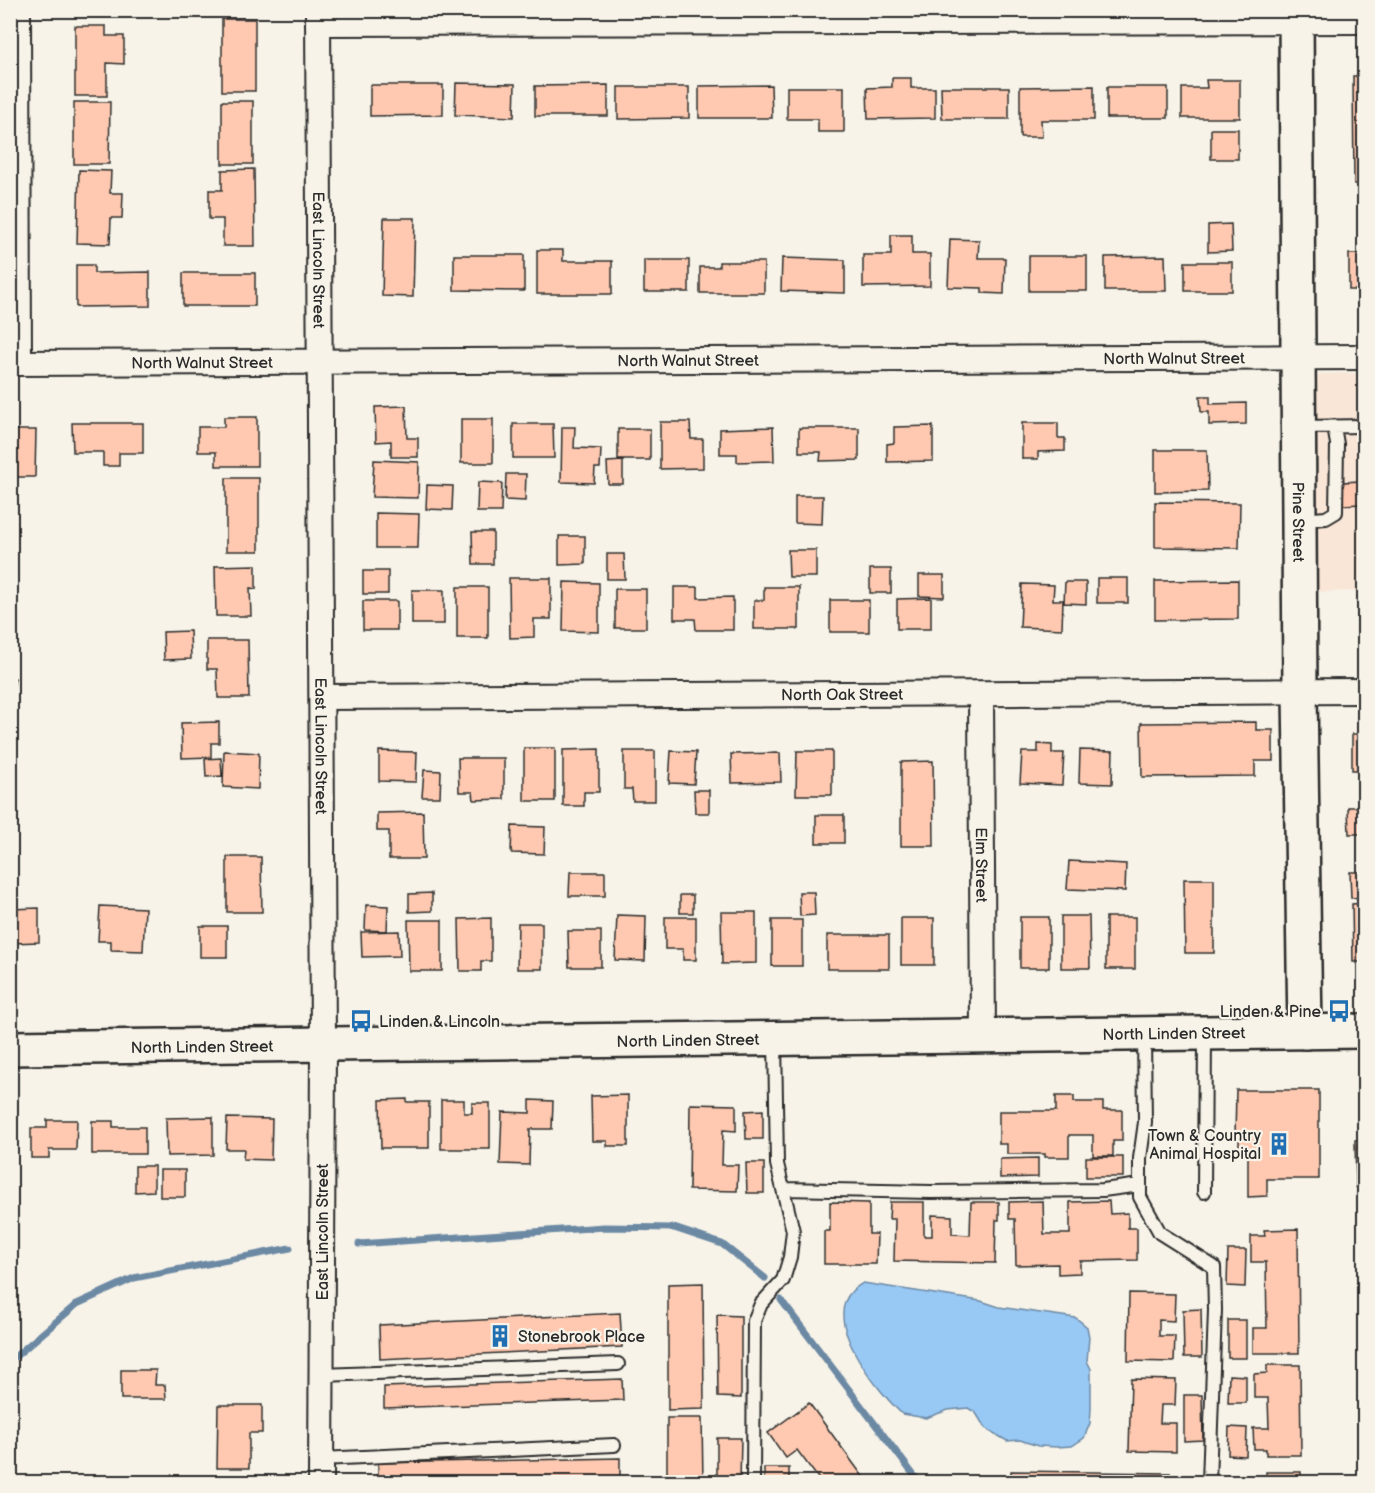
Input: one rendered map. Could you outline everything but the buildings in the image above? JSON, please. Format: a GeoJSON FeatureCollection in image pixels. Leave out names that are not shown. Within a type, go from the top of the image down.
{"type":"FeatureCollection","features":[{"type":"Feature","properties":{"kind":"main road","name":"Pine Street"},"geometry":{"type":"LineString","coordinates":[[1296,16],[1297,358],[1305,1032]]}},
{"type":"Feature","properties":{"kind":"main road","name":"North Linden Street"},"geometry":{"type":"LineString","coordinates":[[10,1048],[323,1046],[1365,1031]]}},
{"type":"Feature","properties":{"kind":"street"},"geometry":{"type":"LineString","coordinates":[[15,363],[18,10]]}},
{"type":"Feature","properties":{"kind":"street"},"geometry":{"type":"LineString","coordinates":[[318,17],[1296,16],[1365,21]]}},
{"type":"Feature","properties":{"kind":"street","name":"East Lincoln Street"},"geometry":{"type":"LineString","coordinates":[[318,17],[323,1046],[321,1471]]}},
{"type":"Feature","properties":{"kind":"street","name":"North Walnut Street"},"geometry":{"type":"LineString","coordinates":[[15,363],[1365,357]]}},
{"type":"Feature","properties":{"kind":"street","name":"North Oak Street"},"geometry":{"type":"LineString","coordinates":[[322,697],[1365,691]]}},
{"type":"Feature","properties":{"kind":"street","name":"Elm Street"},"geometry":{"type":"LineString","coordinates":[[981,694],[983,1037]]}},
{"type":"Feature","properties":{"kind":"lane"},"geometry":{"type":"LineString","coordinates":[[1298,427],[1365,426]]}},
{"type":"Feature","properties":{"kind":"lane"},"geometry":{"type":"LineString","coordinates":[[1299,521],[1326,518],[1336,512],[1337,444],[1334,427]]}},
{"type":"Feature","properties":{"kind":"lane"},"geometry":{"type":"LineString","coordinates":[[1204,1192],[1205,1033]]}},
{"type":"Feature","properties":{"kind":"lane"},"geometry":{"type":"LineString","coordinates":[[1144,1034],[1145,1122],[1140,1158],[1140,1197],[1160,1233],[1214,1267],[1215,1310],[1209,1482]]}},
{"type":"Feature","properties":{"kind":"lane"},"geometry":{"type":"LineString","coordinates":[[753,1482],[754,1321],[761,1304],[783,1280],[790,1257],[793,1231],[777,1164],[775,1038]]}},
{"type":"Feature","properties":{"kind":"lane"},"geometry":{"type":"LineString","coordinates":[[783,1189],[931,1192],[1103,1190],[1140,1185]]}},
{"type":"Feature","properties":{"kind":"lane"},"geometry":{"type":"LineString","coordinates":[[322,1375],[618,1364]]}},
{"type":"Feature","properties":{"kind":"lane"},"geometry":{"type":"LineString","coordinates":[[321,1471],[614,1445]]}},
{"type":"Feature","properties":{"kind":"shaded area"},"geometry":{"type":"Polygon","coordinates":[[[1364,373],[1364,591],[1310,592],[1310,383],[1321,374],[1364,373]]]}},
{"type":"Feature","properties":{"kind":"water"},"geometry":{"type":"Polygon","coordinates":[[[863,1283],[1076,1318],[1087,1327],[1089,1337],[1087,1361],[1091,1369],[1091,1409],[1090,1423],[1084,1438],[1072,1446],[1057,1447],[1038,1446],[1020,1440],[1007,1441],[985,1428],[976,1413],[968,1408],[948,1410],[926,1418],[902,1414],[868,1374],[848,1338],[844,1321],[844,1305],[852,1291],[863,1283]]]}},
{"type":"Feature","properties":{"kind":"waterway"},"geometry":{"type":"LineString","coordinates":[[359,1244],[604,1227],[674,1228],[722,1244],[765,1278]]}},
{"type":"Feature","properties":{"kind":"waterway"},"geometry":{"type":"LineString","coordinates":[[10,1361],[77,1304],[134,1278],[290,1248]]}},
{"type":"Feature","properties":{"kind":"waterway"},"geometry":{"type":"LineString","coordinates":[[781,1300],[919,1482]]}},
{"type":"Feature","properties":{"kind":"place","name":"Linden & Pine"},"geometry":{"type":"Point","coordinates":[1339,1011]}},
{"type":"Feature","properties":{"kind":"place","name":"Linden & Lincoln"},"geometry":{"type":"Point","coordinates":[361,1021]}},
{"type":"Feature","properties":{"kind":"place","name":"Town & Country Animal Hospital"},"geometry":{"type":"Point","coordinates":[1279,1144]}},
{"type":"Feature","properties":{"kind":"place","name":"Stonebrook Place"},"geometry":{"type":"Point","coordinates":[500,1336]}}]}
